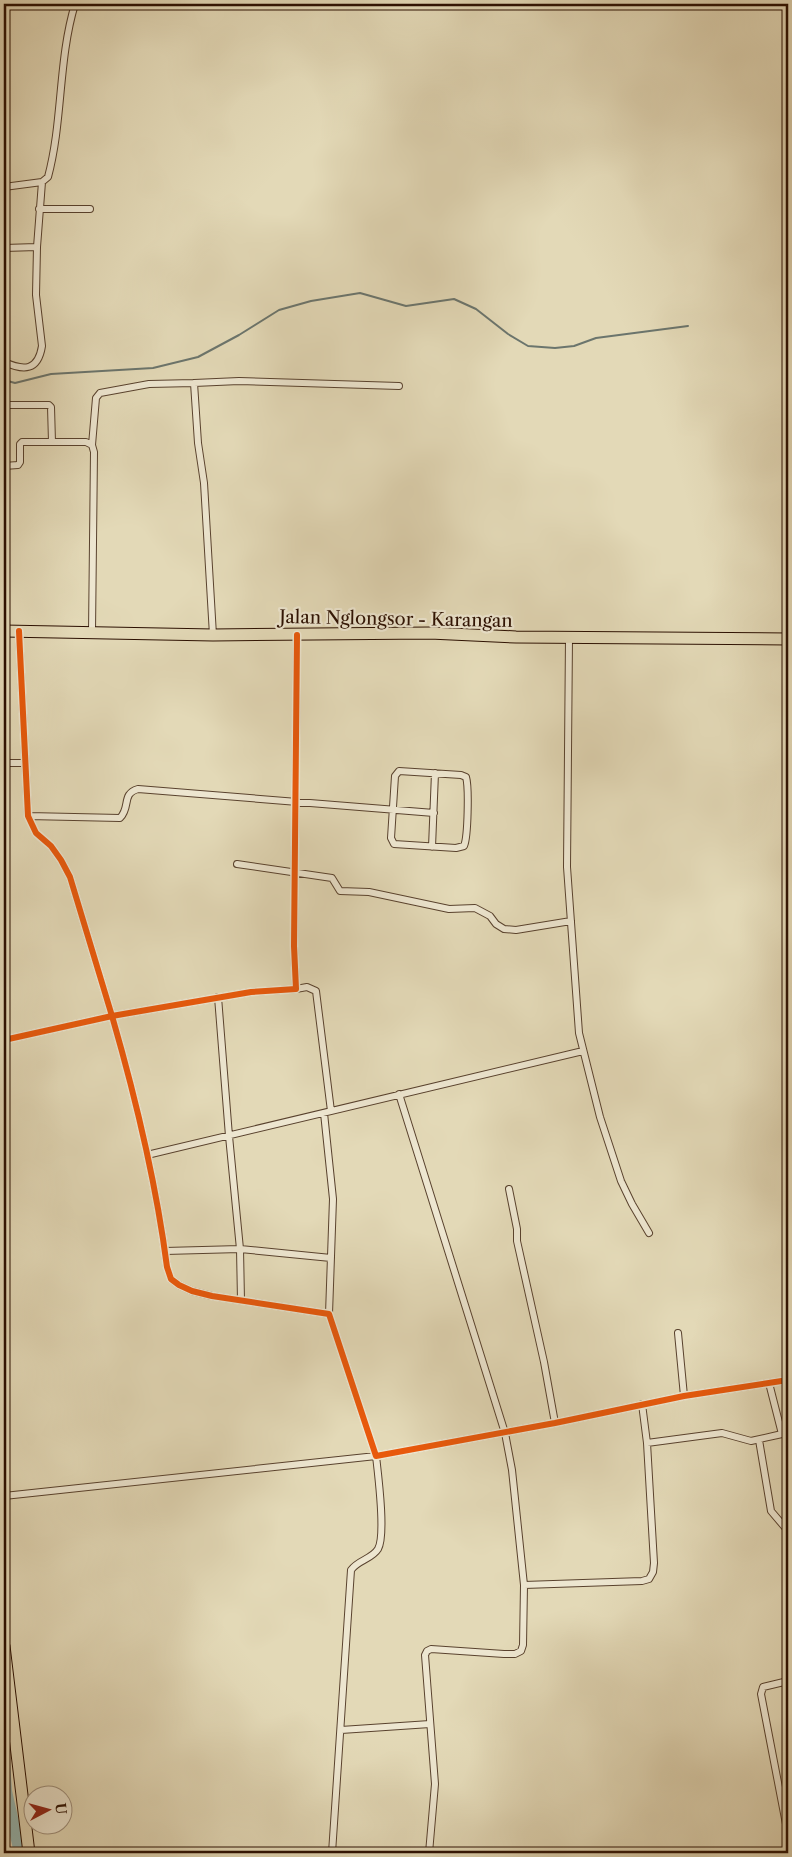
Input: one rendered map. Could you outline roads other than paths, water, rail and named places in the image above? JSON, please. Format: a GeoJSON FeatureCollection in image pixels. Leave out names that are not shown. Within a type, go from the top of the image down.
{"type":"FeatureCollection","features":[{"type":"Feature","properties":{"kind":"highway","name":"Jalan Nglongsor - Karangan"},"geometry":{"type":"LineString","coordinates":[[4,631],[213,635],[430,633],[569,638],[788,639]]}},
{"type":"Feature","properties":{"kind":"highway"},"geometry":{"type":"LineString","coordinates":[[4,1652],[29,1853]]}},
{"type":"Feature","properties":{"kind":"street"},"geometry":{"type":"LineString","coordinates":[[4,187],[42,182],[48,177],[54,148],[67,38],[75,4]]}},
{"type":"Feature","properties":{"kind":"street"},"geometry":{"type":"LineString","coordinates":[[4,362],[15,368],[25,369],[37,362],[41,354],[42,346],[36,295],[39,209],[42,182]]}},
{"type":"Feature","properties":{"kind":"street"},"geometry":{"type":"LineString","coordinates":[[39,209],[90,210]]}},
{"type":"Feature","properties":{"kind":"street"},"geometry":{"type":"LineString","coordinates":[[4,248],[37,247]]}},
{"type":"Feature","properties":{"kind":"street"},"geometry":{"type":"LineString","coordinates":[[92,632],[94,461],[92,445],[96,398],[100,393],[149,384],[239,381],[399,386]]}},
{"type":"Feature","properties":{"kind":"street"},"geometry":{"type":"LineString","coordinates":[[194,383],[198,443],[204,483],[213,635]]}},
{"type":"Feature","properties":{"kind":"street"},"geometry":{"type":"LineString","coordinates":[[4,405],[49,405],[51,407],[52,442]]}},
{"type":"Feature","properties":{"kind":"street"},"geometry":{"type":"LineString","coordinates":[[4,466],[18,465],[20,462],[20,444],[22,442],[86,442],[92,445]]}},
{"type":"Feature","properties":{"kind":"street"},"geometry":{"type":"LineString","coordinates":[[19,631],[24,763],[29,822],[36,833],[61,860],[70,877],[131,1083],[171,1279],[179,1285],[212,1296],[330,1314]]}},
{"type":"Feature","properties":{"kind":"street"},"geometry":{"type":"LineString","coordinates":[[296,989],[294,946],[297,635]]}},
{"type":"Feature","properties":{"kind":"street"},"geometry":{"type":"LineString","coordinates":[[569,638],[567,867],[579,1033],[600,1117],[621,1181],[649,1232]]}},
{"type":"Feature","properties":{"kind":"street"},"geometry":{"type":"LineString","coordinates":[[4,763],[24,763]]}},
{"type":"Feature","properties":{"kind":"street"},"geometry":{"type":"LineString","coordinates":[[402,771],[435,773],[461,775],[466,778],[466,838],[464,846],[432,847],[394,844],[391,838],[396,773],[402,771]]}},
{"type":"Feature","properties":{"kind":"street"},"geometry":{"type":"LineString","coordinates":[[432,847],[435,773]]}},
{"type":"Feature","properties":{"kind":"street"},"geometry":{"type":"LineString","coordinates":[[28,816],[120,818],[127,807],[128,795],[131,791],[138,789],[434,813]]}},
{"type":"Feature","properties":{"kind":"street"},"geometry":{"type":"LineString","coordinates":[[237,864],[332,878],[340,891],[369,892],[449,909],[475,908],[490,916],[496,924],[504,929],[516,930],[571,921]]}},
{"type":"Feature","properties":{"kind":"street"},"geometry":{"type":"LineString","coordinates":[[4,1040],[112,1016],[218,997],[306,987],[316,991],[333,1199],[330,1314],[376,1456],[380,1504],[380,1543],[375,1553],[354,1565],[351,1570],[332,1853]]}},
{"type":"Feature","properties":{"kind":"street"},"geometry":{"type":"LineString","coordinates":[[218,997],[228,1136],[240,1249],[241,1300]]}},
{"type":"Feature","properties":{"kind":"street"},"geometry":{"type":"LineString","coordinates":[[147,1155],[583,1051]]}},
{"type":"Feature","properties":{"kind":"street"},"geometry":{"type":"LineString","coordinates":[[399,1094],[505,1432],[512,1470],[524,1585],[523,1645],[521,1651],[516,1654],[436,1649],[427,1651],[424,1655],[435,1795],[430,1853]]}},
{"type":"Feature","properties":{"kind":"street"},"geometry":{"type":"LineString","coordinates":[[509,1189],[518,1232],[517,1241],[544,1362],[555,1423]]}},
{"type":"Feature","properties":{"kind":"street"},"geometry":{"type":"LineString","coordinates":[[165,1251],[240,1249],[331,1258]]}},
{"type":"Feature","properties":{"kind":"street"},"geometry":{"type":"LineString","coordinates":[[678,1333],[684,1396]]}},
{"type":"Feature","properties":{"kind":"street"},"geometry":{"type":"LineString","coordinates":[[4,1496],[376,1456],[555,1423],[684,1396],[788,1380]]}},
{"type":"Feature","properties":{"kind":"street"},"geometry":{"type":"LineString","coordinates":[[647,1443],[722,1433],[751,1441],[785,1434],[770,1383]]}},
{"type":"Feature","properties":{"kind":"street"},"geometry":{"type":"LineString","coordinates":[[524,1585],[642,1581],[649,1579],[653,1572],[654,1563],[647,1443],[642,1404]]}},
{"type":"Feature","properties":{"kind":"street"},"geometry":{"type":"LineString","coordinates":[[759,1440],[771,1511],[788,1531],[786,1566],[788,1614]]}},
{"type":"Feature","properties":{"kind":"street"},"geometry":{"type":"LineString","coordinates":[[786,1824],[761,1694],[763,1686],[788,1681]]}},
{"type":"Feature","properties":{"kind":"street"},"geometry":{"type":"LineString","coordinates":[[341,1730],[430,1724]]}},
{"type":"Feature","properties":{"kind":"waterway"},"geometry":{"type":"LineString","coordinates":[[4,380],[15,383],[51,374],[153,368],[198,357],[239,335],[279,310],[311,301],[360,293],[406,306],[454,299],[476,309],[508,334],[528,346],[555,348],[574,346],[596,338],[688,326]]}},
{"type":"Feature","properties":{"kind":"waterway"},"geometry":{"type":"LineString","coordinates":[[4,1763],[6,1791],[20,1853]]}}]}
